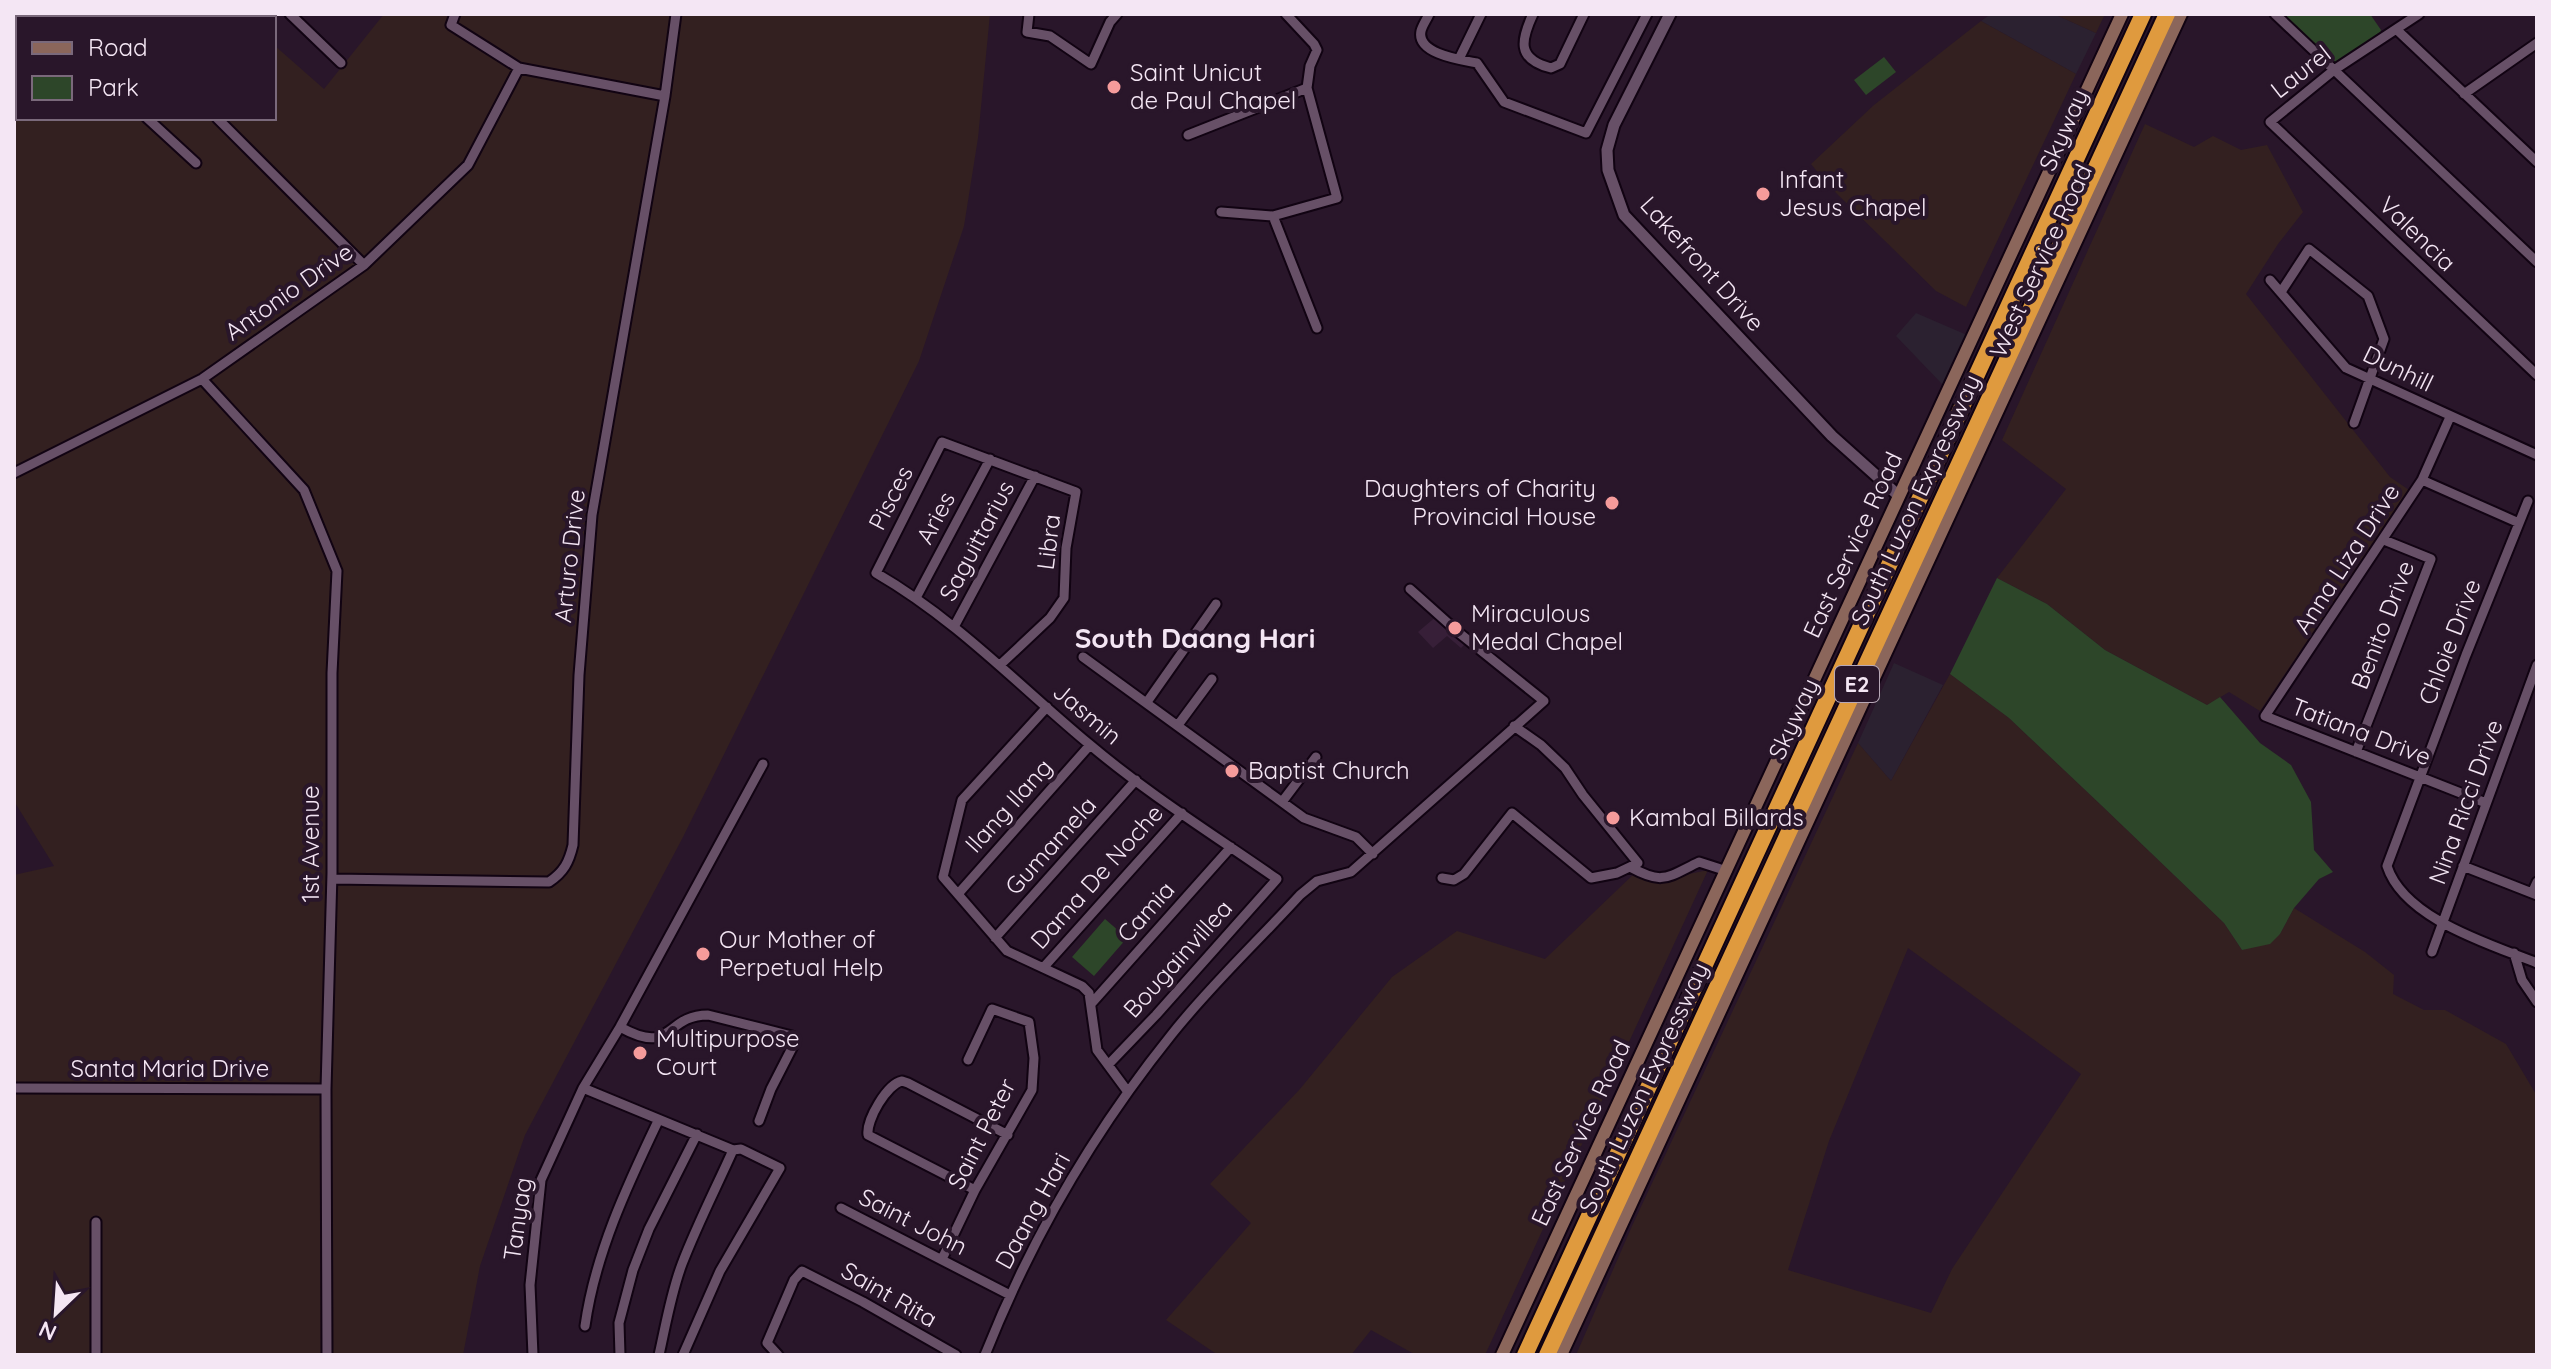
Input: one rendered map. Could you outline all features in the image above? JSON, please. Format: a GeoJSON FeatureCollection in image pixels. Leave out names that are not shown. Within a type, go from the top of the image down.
{"type":"FeatureCollection","features":[{"type":"Feature","properties":{"kind":"highway","name":"South Luzon Expressway"},"geometry":{"type":"LineString","coordinates":[[1519,1355],[2137,14]]}},
{"type":"Feature","properties":{"kind":"highway","name":"Skyway"},"geometry":{"type":"LineString","coordinates":[[1525,1355],[2143,14]]}},
{"type":"Feature","properties":{"kind":"highway","name":"Skyway"},"geometry":{"type":"LineString","coordinates":[[1539,1355],[2157,14]]}},
{"type":"Feature","properties":{"kind":"highway","name":"South Luzon Expressway"},"geometry":{"type":"LineString","coordinates":[[1547,1355],[2167,14]]}},
{"type":"Feature","properties":{"kind":"main road","name":"East Service Road"},"geometry":{"type":"LineString","coordinates":[[1502,1355],[2122,14]]}},
{"type":"Feature","properties":{"kind":"main road","name":"West Service Road"},"geometry":{"type":"LineString","coordinates":[[1561,1355],[2181,14]]}},
{"type":"Feature","properties":{"kind":"street"},"geometry":{"type":"LineString","coordinates":[[290,14],[341,63]]}},
{"type":"Feature","properties":{"kind":"street"},"geometry":{"type":"LineString","coordinates":[[455,14],[451,25],[519,68],[665,96]]}},
{"type":"Feature","properties":{"kind":"street","name":"Arturo Drive"},"geometry":{"type":"LineString","coordinates":[[332,879],[549,882],[569,863],[573,845],[581,649],[592,515],[665,96],[676,14]]}},
{"type":"Feature","properties":{"kind":"street"},"geometry":{"type":"LineString","coordinates":[[1029,14],[1027,32],[1050,36],[1091,64],[1110,22],[1117,14]]}},
{"type":"Feature","properties":{"kind":"street"},"geometry":{"type":"LineString","coordinates":[[1221,212],[1273,216],[1337,198],[1307,88],[1310,66],[1317,50],[1286,14]]}},
{"type":"Feature","properties":{"kind":"street"},"geometry":{"type":"LineString","coordinates":[[1429,14],[1421,32],[1421,40],[1426,47],[1448,57],[1477,63],[1504,102],[1586,133],[1647,14]]}},
{"type":"Feature","properties":{"kind":"street"},"geometry":{"type":"LineString","coordinates":[[1459,59],[1481,14]]}},
{"type":"Feature","properties":{"kind":"street"},"geometry":{"type":"LineString","coordinates":[[1533,14],[1522,39],[1525,48],[1533,61],[1551,68],[1560,64],[1584,14]]}},
{"type":"Feature","properties":{"kind":"street","name":"Lakefront Drive"},"geometry":{"type":"LineString","coordinates":[[1670,14],[1614,125],[1607,150],[1608,170],[1624,215],[1832,436],[1899,496]]}},
{"type":"Feature","properties":{"kind":"street"},"geometry":{"type":"LineString","coordinates":[[2275,14],[2537,262]]}},
{"type":"Feature","properties":{"kind":"street","name":"Laurel"},"geometry":{"type":"LineString","coordinates":[[2270,122],[2334,70],[2419,14]]}},
{"type":"Feature","properties":{"kind":"street"},"geometry":{"type":"LineString","coordinates":[[2396,29],[2537,162]]}},
{"type":"Feature","properties":{"kind":"street"},"geometry":{"type":"LineString","coordinates":[[2464,94],[2537,43]]}},
{"type":"Feature","properties":{"kind":"street","name":"Antonio Drive"},"geometry":{"type":"LineString","coordinates":[[14,473],[202,379],[364,265],[468,165],[519,68]]}},
{"type":"Feature","properties":{"kind":"street"},"geometry":{"type":"LineString","coordinates":[[1188,135],[1307,88]]}},
{"type":"Feature","properties":{"kind":"street"},"geometry":{"type":"LineString","coordinates":[[149,120],[196,163]]}},
{"type":"Feature","properties":{"kind":"street"},"geometry":{"type":"LineString","coordinates":[[219,120],[364,265]]}},
{"type":"Feature","properties":{"kind":"street","name":"Valencia"},"geometry":{"type":"LineString","coordinates":[[2270,122],[2537,375]]}},
{"type":"Feature","properties":{"kind":"street"},"geometry":{"type":"LineString","coordinates":[[1273,216],[1317,328]]}},
{"type":"Feature","properties":{"kind":"street"},"geometry":{"type":"LineString","coordinates":[[2281,292],[2309,249],[2368,296],[2384,339],[2354,423]]}},
{"type":"Feature","properties":{"kind":"street","name":"Dunhill"},"geometry":{"type":"LineString","coordinates":[[2270,280],[2346,368],[2537,455]]}},
{"type":"Feature","properties":{"kind":"street","name":"1st Avenue"},"geometry":{"type":"LineString","coordinates":[[202,379],[304,490],[337,571],[332,673],[332,879],[326,1089],[327,1355]]}},
{"type":"Feature","properties":{"kind":"street","name":"Anna Liza Drive"},"geometry":{"type":"LineString","coordinates":[[2265,716],[2422,480],[2450,417]]}},
{"type":"Feature","properties":{"kind":"street","name":"Libra"},"geometry":{"type":"LineString","coordinates":[[942,442],[1076,492],[1066,548],[1064,598],[1050,618],[1000,665]]}},
{"type":"Feature","properties":{"kind":"street","name":"Pisces"},"geometry":{"type":"LineString","coordinates":[[876,573],[942,442]]}},
{"type":"Feature","properties":{"kind":"street","name":"Aries"},"geometry":{"type":"LineString","coordinates":[[917,596],[990,459]]}},
{"type":"Feature","properties":{"kind":"street","name":"Saguittarius"},"geometry":{"type":"LineString","coordinates":[[955,625],[1035,476]]}},
{"type":"Feature","properties":{"kind":"street"},"geometry":{"type":"LineString","coordinates":[[2422,480],[2519,523]]}},
{"type":"Feature","properties":{"kind":"street","name":"Chloie Drive"},"geometry":{"type":"LineString","coordinates":[[2442,925],[2392,881],[2387,866],[2528,501]]}},
{"type":"Feature","properties":{"kind":"street","name":"Benito Drive"},"geometry":{"type":"LineString","coordinates":[[2356,752],[2431,559],[2384,540]]}},
{"type":"Feature","properties":{"kind":"street","name":"Jasmin"},"geometry":{"type":"LineString","coordinates":[[876,573],[917,596],[955,625],[1090,745],[1277,879]]}},
{"type":"Feature","properties":{"kind":"street","name":"Daang Hari"},"geometry":{"type":"LineString","coordinates":[[985,1355],[1010,1295],[1060,1197],[1128,1092],[1202,998],[1300,895],[1317,881],[1351,872],[1544,701],[1410,589]]}},
{"type":"Feature","properties":{"kind":"street"},"geometry":{"type":"LineString","coordinates":[[1147,702],[1216,604]]}},
{"type":"Feature","properties":{"kind":"street"},"geometry":{"type":"LineString","coordinates":[[1083,657],[1282,802],[1317,824],[1356,837],[1373,854]]}},
{"type":"Feature","properties":{"kind":"street","name":"Nina Ricci Drive"},"geometry":{"type":"LineString","coordinates":[[2432,952],[2537,665]]}},
{"type":"Feature","properties":{"kind":"street"},"geometry":{"type":"LineString","coordinates":[[1178,725],[1212,679]]}},
{"type":"Feature","properties":{"kind":"street"},"geometry":{"type":"LineString","coordinates":[[1047,707],[962,800],[943,877],[1007,951],[1082,986],[1089,993],[1095,1044],[1128,1092]]}},
{"type":"Feature","properties":{"kind":"street","name":"Tatiana Drive"},"geometry":{"type":"LineString","coordinates":[[2265,716],[2486,803]]}},
{"type":"Feature","properties":{"kind":"street"},"geometry":{"type":"LineString","coordinates":[[1442,878],[1454,880],[1464,874],[1512,813],[1591,878],[1606,876],[1638,861],[1583,795],[1565,768],[1541,745],[1514,726]]}},
{"type":"Feature","properties":{"kind":"street","name":"Ilang Ilang"},"geometry":{"type":"LineString","coordinates":[[958,894],[1090,745]]}},
{"type":"Feature","properties":{"kind":"street"},"geometry":{"type":"LineString","coordinates":[[1282,802],[1316,757]]}},
{"type":"Feature","properties":{"kind":"street","name":"Tanyag"},"geometry":{"type":"LineString","coordinates":[[533,1355],[530,1285],[541,1180],[581,1092],[620,1027],[763,764]]}},
{"type":"Feature","properties":{"kind":"street","name":"Gumamela"},"geometry":{"type":"LineString","coordinates":[[995,938],[1136,780]]}},
{"type":"Feature","properties":{"kind":"street","name":"Dama De Noche"},"geometry":{"type":"LineString","coordinates":[[1043,968],[1182,813]]}},
{"type":"Feature","properties":{"kind":"street","name":"Camia"},"geometry":{"type":"LineString","coordinates":[[1091,1004],[1231,847]]}},
{"type":"Feature","properties":{"kind":"street"},"geometry":{"type":"LineString","coordinates":[[1630,867],[1656,879],[1668,877],[1699,862],[1727,871]]}},
{"type":"Feature","properties":{"kind":"street"},"geometry":{"type":"LineString","coordinates":[[2463,866],[2535,894],[2537,882]]}},
{"type":"Feature","properties":{"kind":"street","name":"Bougainvillea"},"geometry":{"type":"LineString","coordinates":[[1108,1065],[1277,879]]}},
{"type":"Feature","properties":{"kind":"street"},"geometry":{"type":"LineString","coordinates":[[2442,925],[2537,963]]}},
{"type":"Feature","properties":{"kind":"street"},"geometry":{"type":"LineString","coordinates":[[2514,953],[2522,980],[2537,1002]]}},
{"type":"Feature","properties":{"kind":"street","name":"Saint Peter"},"geometry":{"type":"LineString","coordinates":[[942,1259],[975,1190],[1032,1090],[1034,1058],[1029,1022],[992,1009],[968,1060]]}},
{"type":"Feature","properties":{"kind":"street"},"geometry":{"type":"LineString","coordinates":[[620,1027],[645,1039],[659,1038],[696,1015],[708,1015],[792,1036],[793,1046],[759,1121]]}},
{"type":"Feature","properties":{"kind":"street"},"geometry":{"type":"LineString","coordinates":[[975,1190],[868,1135],[867,1126],[890,1086],[902,1081],[908,1083],[1008,1135]]}},
{"type":"Feature","properties":{"kind":"street","name":"Santa Maria Drive"},"geometry":{"type":"LineString","coordinates":[[14,1088],[326,1089]]}},
{"type":"Feature","properties":{"kind":"street"},"geometry":{"type":"LineString","coordinates":[[581,1092],[733,1150],[741,1149],[780,1168],[720,1271],[683,1355]]}},
{"type":"Feature","properties":{"kind":"street"},"geometry":{"type":"LineString","coordinates":[[585,1326],[590,1290],[599,1260],[658,1121]]}},
{"type":"Feature","properties":{"kind":"street"},"geometry":{"type":"LineString","coordinates":[[620,1355],[619,1323],[633,1270],[649,1229],[697,1134]]}},
{"type":"Feature","properties":{"kind":"street"},"geometry":{"type":"LineString","coordinates":[[659,1355],[681,1266],[733,1150]]}},
{"type":"Feature","properties":{"kind":"street","name":"Saint John"},"geometry":{"type":"LineString","coordinates":[[841,1208],[1010,1295]]}},
{"type":"Feature","properties":{"kind":"street"},"geometry":{"type":"LineString","coordinates":[[96,1222],[96,1355]]}},
{"type":"Feature","properties":{"kind":"street","name":"Saint Rita"},"geometry":{"type":"LineString","coordinates":[[774,1353],[767,1345],[769,1338],[794,1280],[802,1271],[863,1302],[938,1351],[956,1355]]}},
{"type":"Feature","properties":{"kind":"shaded area"},"geometry":{"type":"Polygon","coordinates":[[[240,14],[242,16],[96,16],[240,14]]]}},
{"type":"Feature","properties":{"kind":"shaded area"},"geometry":{"type":"Polygon","coordinates":[[[384,14],[990,14],[978,138],[964,226],[919,361],[682,839],[525,1135],[480,1266],[463,1355],[14,1355],[14,875],[54,866],[14,801],[14,92],[16,90],[16,120],[276,120],[276,47],[324,89],[384,14]]]}},
{"type":"Feature","properties":{"kind":"shaded area"},"geometry":{"type":"Polygon","coordinates":[[[1991,14],[2054,14],[2096,33],[2076,74],[1981,21],[1991,14]]]}},
{"type":"Feature","properties":{"kind":"shaded area"},"geometry":{"type":"Polygon","coordinates":[[[2054,14],[2105,14],[2096,33],[2054,14]]]}},
{"type":"Feature","properties":{"kind":"shaded area"},"geometry":{"type":"Polygon","coordinates":[[[1981,21],[2076,74],[1966,307],[1936,291],[1829,186],[1811,164],[1874,105],[1981,21]]]}},
{"type":"Feature","properties":{"kind":"shaded area"},"geometry":{"type":"Polygon","coordinates":[[[2145,124],[2194,147],[2213,136],[2241,150],[2267,145],[2303,212],[2246,294],[2390,477],[2409,490],[2260,711],[2229,692],[2207,705],[2105,650],[2047,604],[1997,578],[2066,489],[2002,440],[2145,124]]]}},
{"type":"Feature","properties":{"kind":"shaded area"},"geometry":{"type":"Polygon","coordinates":[[[1916,313],[1967,335],[1943,385],[1896,336],[1916,313]]]}},
{"type":"Feature","properties":{"kind":"shaded area"},"geometry":{"type":"Polygon","coordinates":[[[1438,615],[1467,642],[1461,648],[1447,636],[1433,648],[1418,632],[1438,615]]]}},
{"type":"Feature","properties":{"kind":"shaded area"},"geometry":{"type":"Polygon","coordinates":[[[1894,663],[1943,685],[1891,781],[1858,743],[1894,663]]]}},
{"type":"Feature","properties":{"kind":"shaded area"},"geometry":{"type":"Polygon","coordinates":[[[1950,674],[2009,718],[2224,923],[2242,950],[2280,934],[2294,908],[2365,952],[2394,975],[2393,994],[2424,1010],[2445,1010],[2506,1044],[2537,1096],[2537,1354],[1576,1355],[1632,1226],[1858,743],[1891,781],[1950,674]],[[1908,948],[1829,1141],[1788,1270],[1931,1313],[1952,1269],[2081,1074],[1908,948]]]}},
{"type":"Feature","properties":{"kind":"shaded area"},"geometry":{"type":"Polygon","coordinates":[[[1708,870],[1485,1355],[1416,1355],[1371,1330],[1351,1355],[1218,1355],[1166,1320],[1251,1223],[1210,1184],[1300,1089],[1392,977],[1457,931],[1545,959],[1637,871],[1651,882],[1708,870]]]}},
{"type":"Feature","properties":{"kind":"green space"},"geometry":{"type":"Polygon","coordinates":[[[2282,14],[2370,14],[2381,30],[2380,34],[2334,63],[2282,14]]]}},
{"type":"Feature","properties":{"kind":"green space"},"geometry":{"type":"Polygon","coordinates":[[[1884,57],[1896,72],[1866,95],[1854,80],[1884,57]]]}},
{"type":"Feature","properties":{"kind":"green space"},"geometry":{"type":"Polygon","coordinates":[[[1997,578],[2047,604],[2105,650],[2207,705],[2220,697],[2260,743],[2291,765],[2311,802],[2314,850],[2333,872],[2319,879],[2294,908],[2280,934],[2270,944],[2242,950],[2224,923],[2009,718],[1950,674],[1997,578]]]}},
{"type":"Feature","properties":{"kind":"green space"},"geometry":{"type":"Polygon","coordinates":[[[1105,919],[1127,938],[1094,976],[1072,957],[1105,919]]]}},
{"type":"Feature","properties":{"kind":"place","name":"Saint Unicut de Paul Chapel"},"geometry":{"type":"Point","coordinates":[1114,87]}},
{"type":"Feature","properties":{"kind":"place","name":"Infant Jesus Chapel"},"geometry":{"type":"Point","coordinates":[1763,194]}},
{"type":"Feature","properties":{"kind":"place","name":"Daughters of Charity Provincial House"},"geometry":{"type":"Point","coordinates":[1612,503]}},
{"type":"Feature","properties":{"kind":"place","name":"Miraculous Medal Chapel"},"geometry":{"type":"Point","coordinates":[1455,628]}},
{"type":"Feature","properties":{"kind":"place","name":"Baptist Church"},"geometry":{"type":"Point","coordinates":[1232,771]}},
{"type":"Feature","properties":{"kind":"place","name":"Kambal Billards"},"geometry":{"type":"Point","coordinates":[1613,818]}},
{"type":"Feature","properties":{"kind":"place","name":"Our Mother of Perpetual Help"},"geometry":{"type":"Point","coordinates":[703,954]}},
{"type":"Feature","properties":{"kind":"place","name":"Multipurpose Court"},"geometry":{"type":"Point","coordinates":[640,1053]}},
{"type":"Feature","properties":{"kind":"district","name":"South Daang Hari"},"geometry":{"type":"Point","coordinates":[1195,638]}}]}
